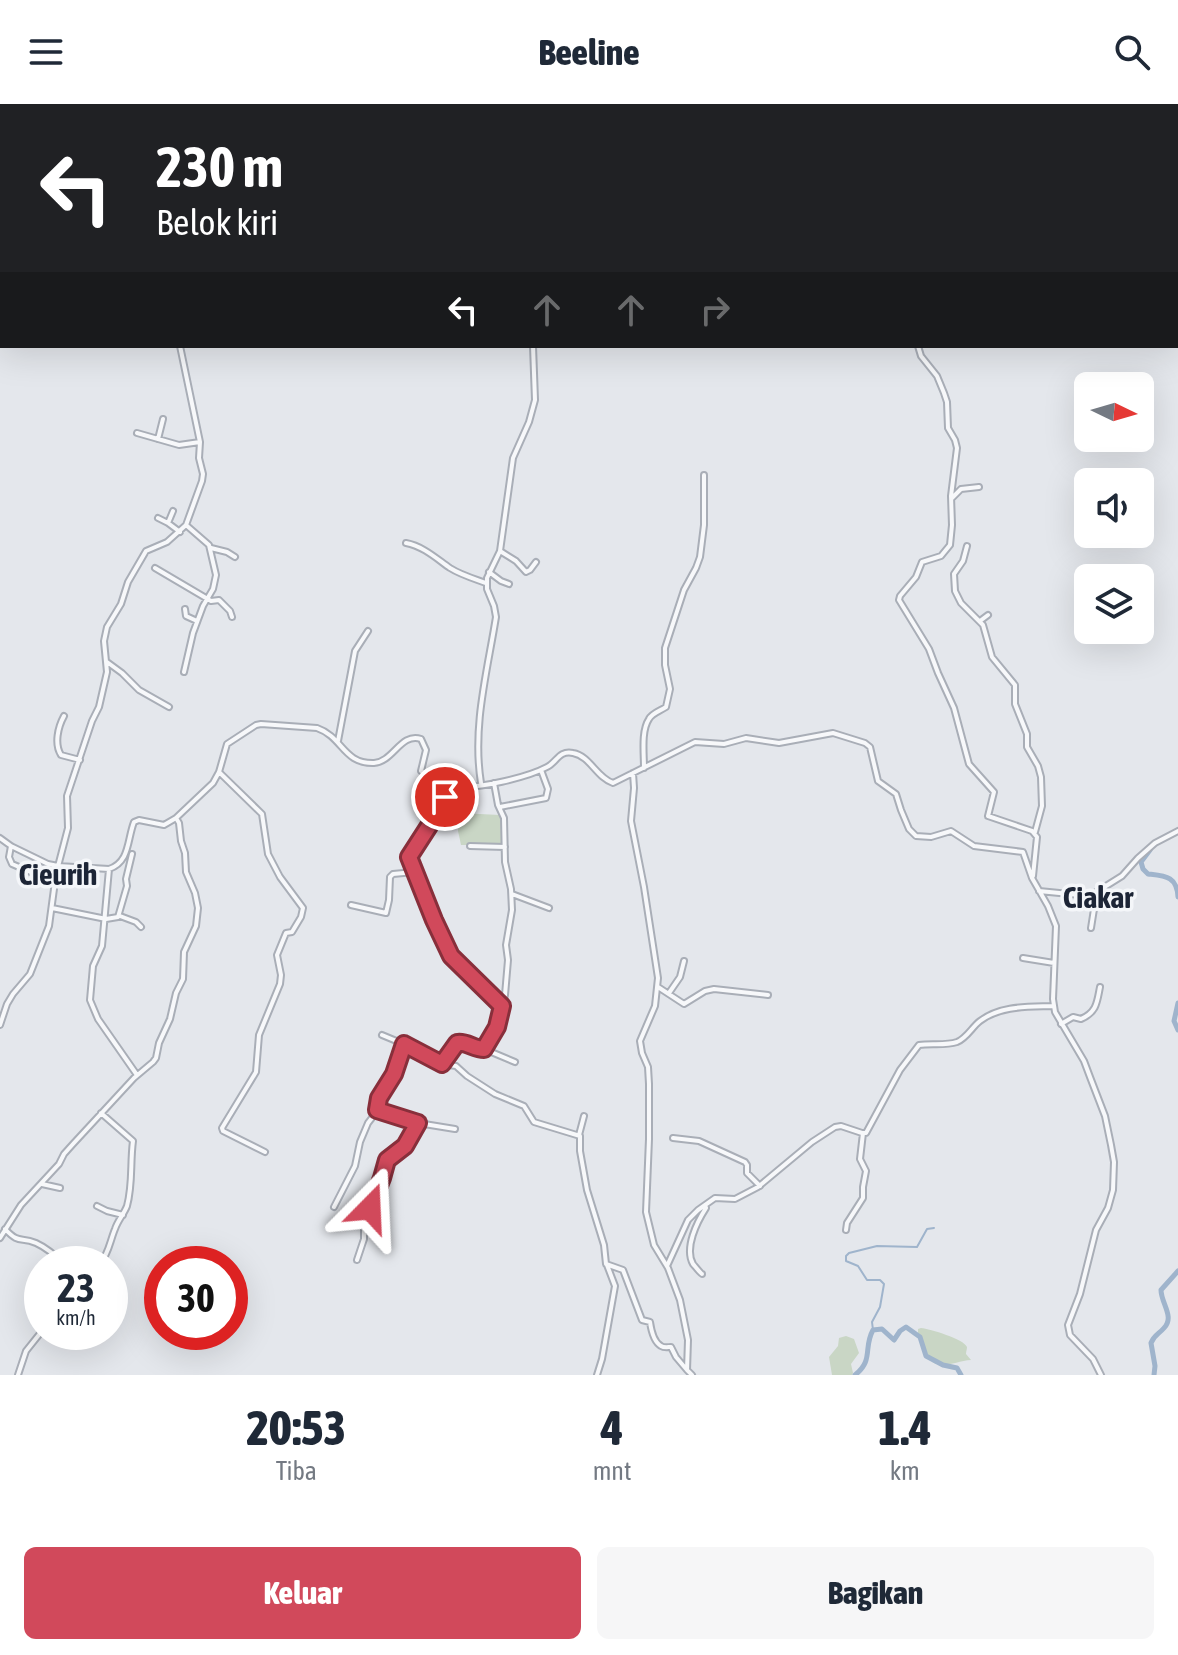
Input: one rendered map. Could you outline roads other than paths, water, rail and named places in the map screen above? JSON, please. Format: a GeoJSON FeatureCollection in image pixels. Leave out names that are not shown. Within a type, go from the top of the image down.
{"type":"FeatureCollection","features":[{"type":"Feature","properties":{"kind":"street"},"geometry":{"type":"LineString","coordinates":[[0,1025],[7,1004],[30,974],[49,926],[56,874],[68,828],[67,796],[99,707],[107,672],[104,641],[107,627],[146,551],[167,542],[186,525],[202,481],[200,442],[180,348]]}},
{"type":"Feature","properties":{"kind":"street"},"geometry":{"type":"LineString","coordinates":[[481,784],[478,745],[481,702],[496,617],[486,583],[500,551],[513,458],[535,400],[533,348]]}},
{"type":"Feature","properties":{"kind":"street"},"geometry":{"type":"LineString","coordinates":[[919,348],[944,393],[947,426],[957,445],[950,500],[952,528],[948,549],[941,556],[922,562],[916,577],[899,600],[928,646],[954,708],[969,764],[994,792],[988,816],[1029,830],[1037,837],[1034,882]]}},
{"type":"Feature","properties":{"kind":"street"},"geometry":{"type":"LineString","coordinates":[[158,439],[163,419]]}},
{"type":"Feature","properties":{"kind":"street"},"geometry":{"type":"LineString","coordinates":[[137,433],[180,445],[200,442]]}},
{"type":"Feature","properties":{"kind":"street"},"geometry":{"type":"LineString","coordinates":[[644,768],[647,722],[666,707],[669,697],[664,658],[666,642],[684,590],[700,557],[704,525],[704,475]]}},
{"type":"Feature","properties":{"kind":"street"},"geometry":{"type":"LineString","coordinates":[[950,500],[961,489],[979,487]]}},
{"type":"Feature","properties":{"kind":"street"},"geometry":{"type":"LineString","coordinates":[[168,523],[173,511]]}},
{"type":"Feature","properties":{"kind":"street"},"geometry":{"type":"LineString","coordinates":[[158,518],[180,532]]}},
{"type":"Feature","properties":{"kind":"street"},"geometry":{"type":"LineString","coordinates":[[184,672],[188,648],[216,575],[211,548],[186,525]]}},
{"type":"Feature","properties":{"kind":"street"},"geometry":{"type":"LineString","coordinates":[[406,543],[436,557],[455,571],[486,583]]}},
{"type":"Feature","properties":{"kind":"street"},"geometry":{"type":"LineString","coordinates":[[967,546],[963,561],[954,574],[955,591],[961,603],[984,626],[992,657],[1015,685],[1016,706],[1027,734],[1027,747],[1040,772],[1042,806],[1034,835]]}},
{"type":"Feature","properties":{"kind":"street"},"geometry":{"type":"LineString","coordinates":[[211,548],[235,557]]}},
{"type":"Feature","properties":{"kind":"street"},"geometry":{"type":"LineString","coordinates":[[500,551],[526,572],[536,562]]}},
{"type":"Feature","properties":{"kind":"street"},"geometry":{"type":"LineString","coordinates":[[155,568],[212,602],[219,600],[232,617]]}},
{"type":"Feature","properties":{"kind":"street"},"geometry":{"type":"LineString","coordinates":[[489,572],[509,584]]}},
{"type":"Feature","properties":{"kind":"street"},"geometry":{"type":"LineString","coordinates":[[185,609],[186,617],[197,621]]}},
{"type":"Feature","properties":{"kind":"street"},"geometry":{"type":"LineString","coordinates":[[980,621],[988,615]]}},
{"type":"Feature","properties":{"kind":"street"},"geometry":{"type":"LineString","coordinates":[[338,741],[355,651],[368,631]]}},
{"type":"Feature","properties":{"kind":"street"},"geometry":{"type":"LineString","coordinates":[[107,662],[139,690],[169,707]]}},
{"type":"Feature","properties":{"kind":"street"},"geometry":{"type":"LineString","coordinates":[[64,716],[57,749],[61,755],[80,760]]}},
{"type":"Feature","properties":{"kind":"street"},"geometry":{"type":"LineString","coordinates":[[0,838],[48,864],[109,869],[117,866],[123,860],[134,822],[139,820],[164,825],[176,818],[208,789],[219,772],[227,744],[256,725],[265,723],[326,731],[354,760],[379,763],[408,739],[416,737],[421,739],[426,750],[421,771],[450,785],[472,787],[522,777],[549,767],[561,755],[571,752],[582,757],[605,779],[615,782],[695,742],[724,744],[746,738],[779,743],[833,733],[865,743],[870,747],[878,781],[896,794],[909,829],[916,836],[931,837],[950,831],[974,846],[1022,851],[1056,926],[1054,1006],[1061,1024],[1084,1061],[1109,1130],[1114,1162],[1111,1197],[1096,1230],[1080,1294],[1068,1325],[1070,1335],[1093,1359],[1101,1375]]}},
{"type":"Feature","properties":{"kind":"street"},"geometry":{"type":"LineString","coordinates":[[500,807],[546,798],[548,789],[541,769]]}},
{"type":"Feature","properties":{"kind":"street"},"geometry":{"type":"LineString","coordinates":[[219,772],[262,814],[267,851],[280,877],[303,908],[292,932],[286,933],[278,954],[281,981],[260,1031],[256,1072],[222,1128],[265,1152]]}},
{"type":"Feature","properties":{"kind":"street"},"geometry":{"type":"LineString","coordinates":[[633,773],[631,821],[658,987],[655,1006],[642,1032],[640,1044],[648,1067],[649,1084],[646,1218],[654,1245],[667,1266],[680,1300],[688,1344],[687,1370]]}},
{"type":"Feature","properties":{"kind":"street"},"geometry":{"type":"LineString","coordinates":[[484,1049],[497,1027],[502,1006],[512,910],[512,894],[505,865],[504,818],[494,783]]}},
{"type":"Feature","properties":{"kind":"street"},"geometry":{"type":"LineString","coordinates":[[450,785],[429,826],[409,855],[451,956],[502,1006]]}},
{"type":"Feature","properties":{"kind":"street"},"geometry":{"type":"LineString","coordinates":[[0,1238],[21,1205],[59,1164],[64,1154],[156,1058],[183,979],[184,952],[196,926],[198,908],[186,872],[185,853],[176,818]]}},
{"type":"Feature","properties":{"kind":"street"},"geometry":{"type":"LineString","coordinates":[[1039,891],[1086,896],[1105,888],[1122,876],[1155,843],[1178,831]]}},
{"type":"Feature","properties":{"kind":"street"},"geometry":{"type":"LineString","coordinates":[[11,846],[9,857],[12,864],[40,876]]}},
{"type":"Feature","properties":{"kind":"street"},"geometry":{"type":"LineString","coordinates":[[470,846],[505,847]]}},
{"type":"Feature","properties":{"kind":"street"},"geometry":{"type":"LineString","coordinates":[[52,908],[106,919],[120,916],[132,854]]}},
{"type":"Feature","properties":{"kind":"street"},"geometry":{"type":"LineString","coordinates":[[109,869],[106,919],[101,948],[93,966],[90,1002],[98,1019],[137,1075]]}},
{"type":"Feature","properties":{"kind":"street"},"geometry":{"type":"LineString","coordinates":[[351,905],[386,913],[391,875],[414,872]]}},
{"type":"Feature","properties":{"kind":"street"},"geometry":{"type":"LineString","coordinates":[[1091,928],[1094,909],[1105,888]]}},
{"type":"Feature","properties":{"kind":"street"},"geometry":{"type":"LineString","coordinates":[[512,894],[549,908]]}},
{"type":"Feature","properties":{"kind":"street"},"geometry":{"type":"LineString","coordinates":[[120,916],[141,927]]}},
{"type":"Feature","properties":{"kind":"street"},"geometry":{"type":"LineString","coordinates":[[1023,958],[1054,963]]}},
{"type":"Feature","properties":{"kind":"street"},"geometry":{"type":"LineString","coordinates":[[669,993],[680,977],[684,961]]}},
{"type":"Feature","properties":{"kind":"street"},"geometry":{"type":"LineString","coordinates":[[658,987],[684,1004],[714,989],[768,995]]}},
{"type":"Feature","properties":{"kind":"street"},"geometry":{"type":"LineString","coordinates":[[1061,1024],[1073,1017],[1081,1019],[1091,1013],[1096,1007],[1100,987]]}},
{"type":"Feature","properties":{"kind":"street"},"geometry":{"type":"LineString","coordinates":[[846,1230],[863,1196],[866,1171],[860,1159],[863,1133],[867,1131],[900,1070],[919,1045],[959,1041],[979,1022],[999,1011],[1054,1006]]}},
{"type":"Feature","properties":{"kind":"street"},"geometry":{"type":"LineString","coordinates":[[382,1035],[442,1064],[456,1066],[495,1094],[524,1106],[534,1122],[579,1135],[582,1139],[580,1151],[587,1190],[615,1285],[597,1375]]}},
{"type":"Feature","properties":{"kind":"street"},"geometry":{"type":"LineString","coordinates":[[442,1064],[457,1043],[484,1049],[515,1062]]}},
{"type":"Feature","properties":{"kind":"street"},"geometry":{"type":"LineString","coordinates":[[334,1207],[355,1166],[360,1142],[377,1110],[379,1098],[394,1074],[404,1044]]}},
{"type":"Feature","properties":{"kind":"street"},"geometry":{"type":"LineString","coordinates":[[377,1110],[418,1123],[455,1129]]}},
{"type":"Feature","properties":{"kind":"street"},"geometry":{"type":"LineString","coordinates":[[101,1113],[133,1141],[131,1185],[126,1210],[109,1246]]}},
{"type":"Feature","properties":{"kind":"street"},"geometry":{"type":"LineString","coordinates":[[579,1135],[584,1116]]}},
{"type":"Feature","properties":{"kind":"street"},"geometry":{"type":"LineString","coordinates":[[357,1260],[364,1239],[364,1225],[387,1160],[405,1146],[418,1123]]}},
{"type":"Feature","properties":{"kind":"street"},"geometry":{"type":"LineString","coordinates":[[667,1266],[685,1225],[705,1205],[719,1197],[737,1198],[760,1186],[831,1129],[841,1126],[863,1133]]}},
{"type":"Feature","properties":{"kind":"street"},"geometry":{"type":"LineString","coordinates":[[673,1138],[699,1141],[745,1162],[747,1173],[760,1186]]}},
{"type":"Feature","properties":{"kind":"street"},"geometry":{"type":"LineString","coordinates":[[42,1184],[60,1188]]}},
{"type":"Feature","properties":{"kind":"street"},"geometry":{"type":"LineString","coordinates":[[702,1274],[692,1263],[690,1251],[705,1205]]}},
{"type":"Feature","properties":{"kind":"street"},"geometry":{"type":"LineString","coordinates":[[97,1206],[123,1215]]}},
{"type":"Feature","properties":{"kind":"street"},"geometry":{"type":"LineString","coordinates":[[5,1229],[16,1239],[40,1246]]}},
{"type":"Feature","properties":{"kind":"street"},"geometry":{"type":"LineString","coordinates":[[607,1265],[623,1270],[642,1320],[650,1322],[658,1344],[671,1347],[692,1375]]}},
{"type":"Feature","properties":{"kind":"street"},"geometry":{"type":"LineString","coordinates":[[18,1375],[27,1350]]}},
{"type":"Feature","properties":{"kind":"waterway"},"geometry":{"type":"LineString","coordinates":[[1150,850],[1141,862],[1143,869],[1148,874],[1173,881],[1178,897]]}},
{"type":"Feature","properties":{"kind":"waterway"},"geometry":{"type":"LineString","coordinates":[[1178,1003],[1174,1021],[1178,1030]]}},
{"type":"Feature","properties":{"kind":"waterway"},"geometry":{"type":"LineString","coordinates":[[873,1330],[872,1322],[880,1307],[884,1284],[880,1280],[867,1280],[858,1266],[846,1261],[846,1256],[877,1246],[917,1247],[927,1229],[934,1228]]}},
{"type":"Feature","properties":{"kind":"waterway"},"geometry":{"type":"LineString","coordinates":[[1154,1375],[1151,1343],[1168,1319],[1161,1290],[1178,1271]]}},
{"type":"Feature","properties":{"kind":"waterway"},"geometry":{"type":"LineString","coordinates":[[855,1375],[864,1364],[873,1330],[882,1329],[894,1340],[906,1327],[920,1337],[926,1356],[957,1368],[961,1375]]}},
{"type":"Feature","properties":{"kind":"district","name":"Cieurih"},"geometry":{"type":"Point","coordinates":[58,875]}},
{"type":"Feature","properties":{"kind":"district","name":"Ciakar"},"geometry":{"type":"Point","coordinates":[1098,898]}}]}
